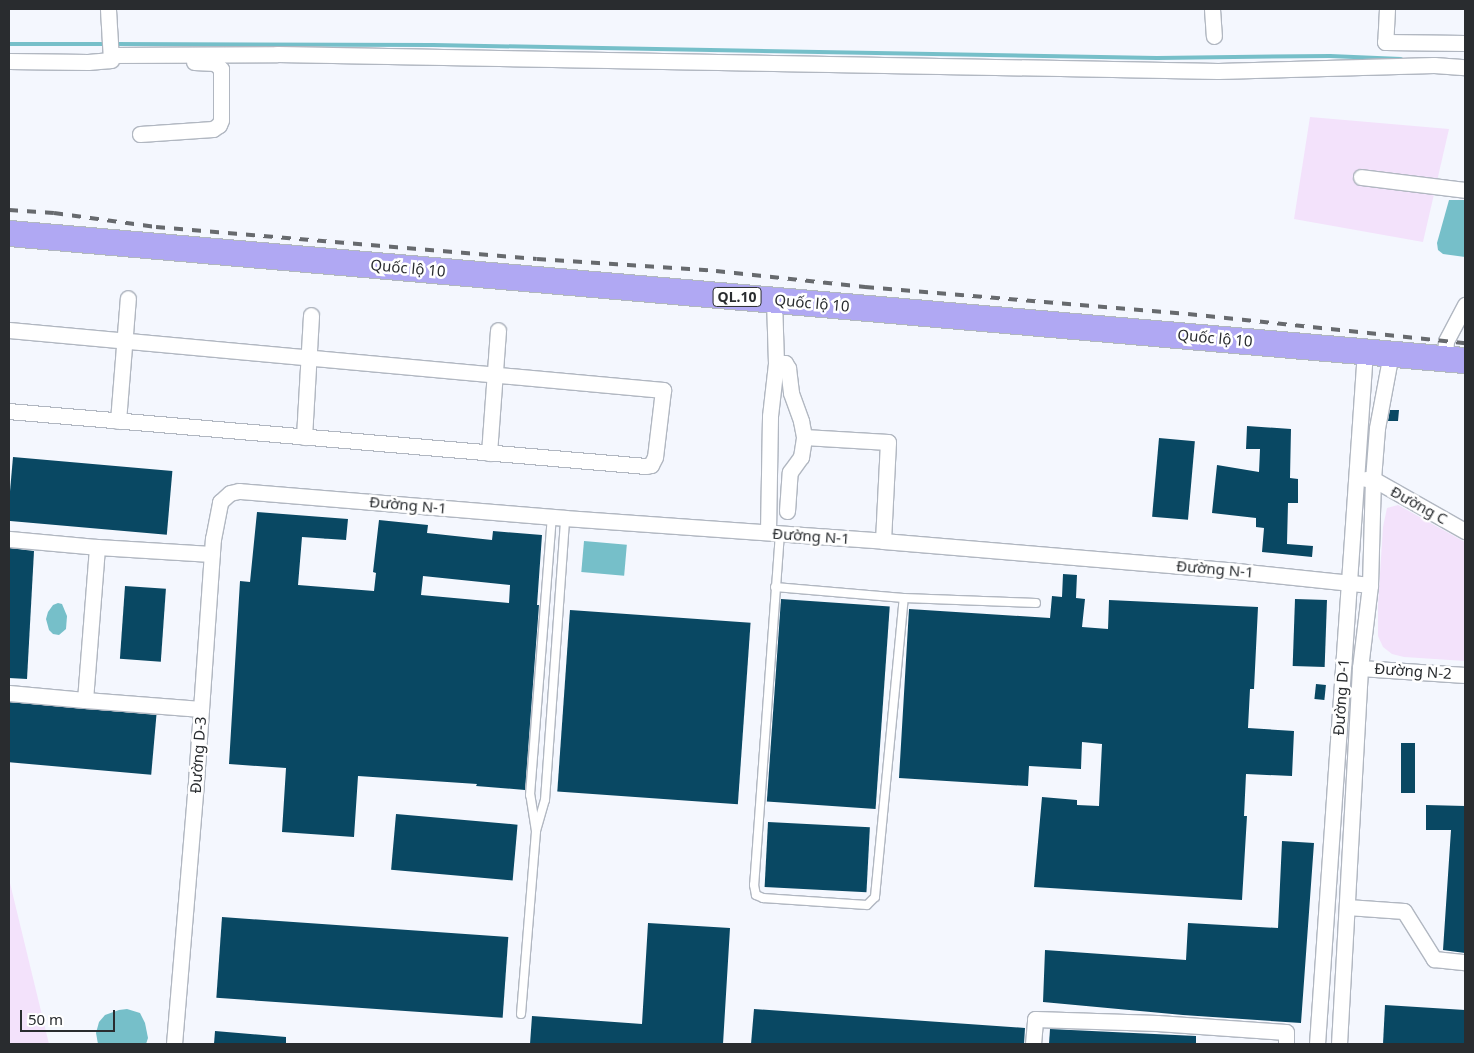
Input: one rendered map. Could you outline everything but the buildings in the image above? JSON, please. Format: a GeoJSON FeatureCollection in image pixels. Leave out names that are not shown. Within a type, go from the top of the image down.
{"type":"FeatureCollection","features":[{"type":"Feature","properties":{"kind":"highway","name":"Quốc lộ 10"},"geometry":{"type":"LineString","coordinates":[[9,234],[1365,350],[1455,360]]}},
{"type":"Feature","properties":{"kind":"street"},"geometry":{"type":"LineString","coordinates":[[108,9],[111,55]]}},
{"type":"Feature","properties":{"kind":"street"},"geometry":{"type":"LineString","coordinates":[[1212,9],[1214,36]]}},
{"type":"Feature","properties":{"kind":"street"},"geometry":{"type":"LineString","coordinates":[[1387,9],[1385,42],[1465,43]]}},
{"type":"Feature","properties":{"kind":"street"},"geometry":{"type":"LineString","coordinates":[[9,61],[88,62],[111,55],[278,54],[1218,71],[1434,65],[1465,67]]}},
{"type":"Feature","properties":{"kind":"street"},"geometry":{"type":"LineString","coordinates":[[111,55],[210,62],[215,63],[221,70],[221,120],[216,128],[140,134]]}},
{"type":"Feature","properties":{"kind":"street"},"geometry":{"type":"LineString","coordinates":[[1360,177],[1465,190]]}},
{"type":"Feature","properties":{"kind":"street"},"geometry":{"type":"LineString","coordinates":[[118,421],[128,298]]}},
{"type":"Feature","properties":{"kind":"street"},"geometry":{"type":"LineString","coordinates":[[774,300],[776,363],[770,416],[774,533]]}},
{"type":"Feature","properties":{"kind":"street"},"geometry":{"type":"LineString","coordinates":[[1455,360],[1446,341],[1465,305]]}},
{"type":"Feature","properties":{"kind":"street"},"geometry":{"type":"LineString","coordinates":[[304,437],[311,315]]}},
{"type":"Feature","properties":{"kind":"street"},"geometry":{"type":"LineString","coordinates":[[9,330],[663,390],[655,457],[649,466],[9,411]]}},
{"type":"Feature","properties":{"kind":"street"},"geometry":{"type":"LineString","coordinates":[[489,453],[498,330]]}},
{"type":"Feature","properties":{"kind":"street","name":"Đường D-1"},"geometry":{"type":"LineString","coordinates":[[1317,1044],[1365,350]]}},
{"type":"Feature","properties":{"kind":"street","name":"Đường D-1"},"geometry":{"type":"LineString","coordinates":[[1339,1044],[1360,668],[1370,585],[1373,480],[1378,428],[1391,353]]}},
{"type":"Feature","properties":{"kind":"street"},"geometry":{"type":"LineString","coordinates":[[776,363],[785,363],[788,368],[791,393],[801,421],[804,437],[801,457],[790,472],[787,511]]}},
{"type":"Feature","properties":{"kind":"street"},"geometry":{"type":"LineString","coordinates":[[804,437],[888,442],[882,541]]}},
{"type":"Feature","properties":{"kind":"street"},"geometry":{"type":"LineString","coordinates":[[1357,479],[1373,480]]}},
{"type":"Feature","properties":{"kind":"street","name":"Đường C"},"geometry":{"type":"LineString","coordinates":[[1373,480],[1465,531]]}},
{"type":"Feature","properties":{"kind":"street","name":"Đường D-3"},"geometry":{"type":"LineString","coordinates":[[174,1044],[212,554],[220,502],[230,493],[239,490],[253,492]]}},
{"type":"Feature","properties":{"kind":"street","name":"Đường N-1"},"geometry":{"type":"LineString","coordinates":[[253,492],[559,518],[882,541],[1217,569],[1370,585]]}},
{"type":"Feature","properties":{"kind":"street"},"geometry":{"type":"LineString","coordinates":[[9,538],[97,547],[212,554]]}},
{"type":"Feature","properties":{"kind":"street"},"geometry":{"type":"LineString","coordinates":[[86,700],[97,547]]}},
{"type":"Feature","properties":{"kind":"street","name":"Đường N-2"},"geometry":{"type":"LineString","coordinates":[[1360,668],[1465,675]]}},
{"type":"Feature","properties":{"kind":"street"},"geometry":{"type":"LineString","coordinates":[[9,693],[201,709]]}},
{"type":"Feature","properties":{"kind":"street"},"geometry":{"type":"LineString","coordinates":[[1347,907],[1404,911],[1434,959],[1465,962]]}},
{"type":"Feature","properties":{"kind":"street"},"geometry":{"type":"LineString","coordinates":[[1033,1044],[1035,1019],[1157,1023],[1286,1032],[1286,1044]]}},
{"type":"Feature","properties":{"kind":"lane"},"geometry":{"type":"LineString","coordinates":[[536,831],[530,795],[559,518]]}},
{"type":"Feature","properties":{"kind":"lane"},"geometry":{"type":"LineString","coordinates":[[521,1014],[536,831],[546,800],[559,518]]}},
{"type":"Feature","properties":{"kind":"lane"},"geometry":{"type":"LineString","coordinates":[[774,533],[775,587],[754,885],[756,895],[763,898],[867,905],[874,897],[904,598]]}},
{"type":"Feature","properties":{"kind":"lane"},"geometry":{"type":"LineString","coordinates":[[775,587],[904,598],[1036,603]]}},
{"type":"Feature","properties":{"kind":"shaded area"},"geometry":{"type":"Polygon","coordinates":[[[1310,117],[1449,129],[1423,242],[1294,219],[1310,117]]]}},
{"type":"Feature","properties":{"kind":"shaded area"},"geometry":{"type":"Polygon","coordinates":[[[1398,505],[1465,542],[1465,661],[1404,657],[1392,654],[1383,647],[1378,636],[1383,527],[1387,508],[1398,505]]]}},
{"type":"Feature","properties":{"kind":"shaded area"},"geometry":{"type":"Polygon","coordinates":[[[9,879],[49,1044],[9,1044],[9,879]]]}},
{"type":"Feature","properties":{"kind":"water"},"geometry":{"type":"Polygon","coordinates":[[[1449,200],[1465,200],[1465,257],[1443,254],[1438,250],[1437,243],[1449,200]]]}},
{"type":"Feature","properties":{"kind":"water"},"geometry":{"type":"Polygon","coordinates":[[[584,541],[627,545],[624,576],[581,572],[584,541]]]}},
{"type":"Feature","properties":{"kind":"water"},"geometry":{"type":"Polygon","coordinates":[[[62,604],[67,616],[66,629],[59,635],[53,634],[49,630],[46,619],[53,605],[62,604]]]}},
{"type":"Feature","properties":{"kind":"water"},"geometry":{"type":"Polygon","coordinates":[[[127,1009],[140,1013],[145,1023],[148,1038],[146,1044],[98,1044],[96,1033],[99,1022],[105,1015],[127,1009]]]}},
{"type":"Feature","properties":{"kind":"waterway"},"geometry":{"type":"LineString","coordinates":[[9,44],[106,44]]}},
{"type":"Feature","properties":{"kind":"waterway"},"geometry":{"type":"LineString","coordinates":[[113,44],[433,45],[1157,58],[1330,56],[1401,59]]}},
{"type":"Feature","properties":{"kind":"railway"},"geometry":{"type":"LineString","coordinates":[[9,210],[54,213],[156,227],[537,259],[716,271],[865,287],[1188,314],[1465,343]]}}]}
